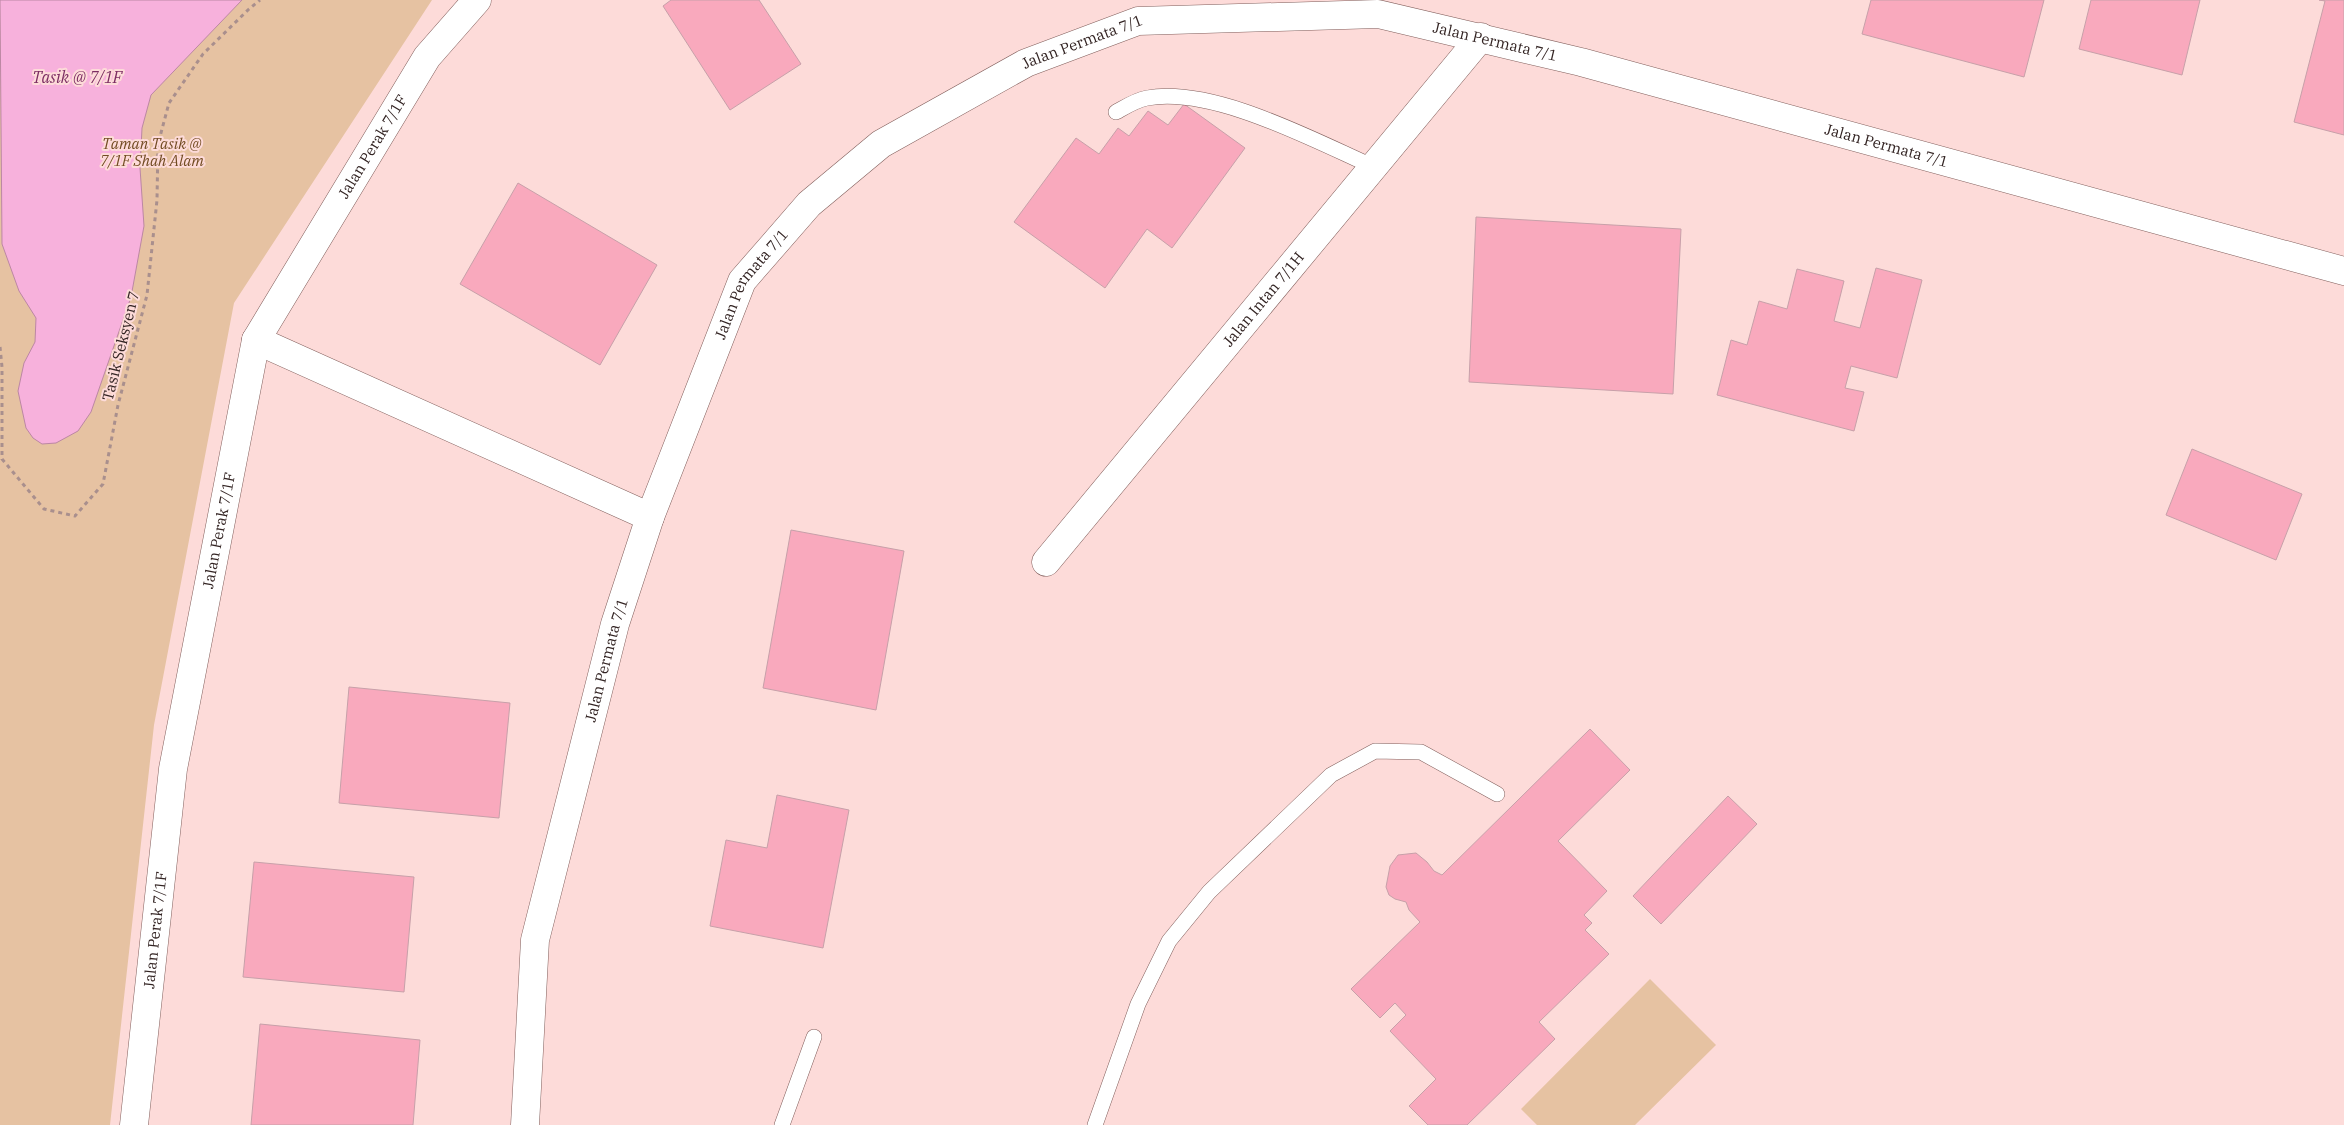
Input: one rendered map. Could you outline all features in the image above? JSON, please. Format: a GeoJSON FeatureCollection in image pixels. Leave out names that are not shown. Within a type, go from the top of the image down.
{"type":"FeatureCollection","features":[{"type":"Feature","properties":{"kind":"street","name":"Jalan Perak 7/1F"},"geometry":{"type":"LineString","coordinates":[[134,1125],[173,769],[256,340],[427,57],[478,0]]}},
{"type":"Feature","properties":{"kind":"street","name":"Jalan Permata 7/1"},"geometry":{"type":"LineString","coordinates":[[524,1125],[535,940],[615,624],[650,517],[742,281],[809,204],[881,144],[1026,63],[1138,21],[1378,14],[1581,62],[2344,271]]}},
{"type":"Feature","properties":{"kind":"street","name":"Jalan Intan 7/1H"},"geometry":{"type":"LineString","coordinates":[[1046,562],[1481,38]]}},
{"type":"Feature","properties":{"kind":"street"},"geometry":{"type":"LineString","coordinates":[[256,340],[650,517]]}},
{"type":"Feature","properties":{"kind":"lane"},"geometry":{"type":"LineString","coordinates":[[1116,112],[1145,98],[1175,96],[1202,100],[1241,111],[1374,167]]}},
{"type":"Feature","properties":{"kind":"lane"},"geometry":{"type":"LineString","coordinates":[[1095,1125],[1138,1004],[1169,941],[1209,892],[1331,775],[1375,751],[1421,752],[1497,794]]}},
{"type":"Feature","properties":{"kind":"lane"},"geometry":{"type":"LineString","coordinates":[[782,1125],[814,1038]]}},
{"type":"Feature","properties":{"kind":"path","name":"Tasik Seksyen 7"},"geometry":{"type":"LineString","coordinates":[[0,347],[2,367],[2,458],[44,509],[76,516],[103,484],[118,405],[147,295],[157,200],[158,144],[169,103],[203,54],[248,9],[260,0]]}},
{"type":"Feature","properties":{"kind":"green space","name":"Taman Tasik @ 7/1F Shah Alam"},"geometry":{"type":"Polygon","coordinates":[[[0,0],[432,0],[234,303],[154,725],[110,1125],[0,1125],[0,0]]]}},
{"type":"Feature","properties":{"kind":"green space"},"geometry":{"type":"Polygon","coordinates":[[[1650,979],[1716,1045],[1635,1125],[1537,1125],[1521,1109],[1650,979]]]}},
{"type":"Feature","properties":{"kind":"water","name":"Tasik @ 7/1F"},"geometry":{"type":"Polygon","coordinates":[[[0,0],[242,0],[151,95],[142,128],[140,168],[144,226],[131,297],[91,412],[78,431],[56,443],[42,444],[33,438],[26,428],[18,391],[24,363],[35,342],[36,318],[19,291],[2,244],[0,0]]]}},
{"type":"Feature","properties":{"kind":"building"},"geometry":{"type":"Polygon","coordinates":[[[671,0],[759,0],[801,64],[730,110],[663,6],[671,0]]]}},
{"type":"Feature","properties":{"kind":"building"},"geometry":{"type":"Polygon","coordinates":[[[1871,0],[2044,0],[2024,77],[1862,34],[1871,0]]]}},
{"type":"Feature","properties":{"kind":"building"},"geometry":{"type":"Polygon","coordinates":[[[2091,0],[2200,0],[2182,75],[2079,49],[2091,0]]]}},
{"type":"Feature","properties":{"kind":"building"},"geometry":{"type":"Polygon","coordinates":[[[2319,0],[2344,0],[2344,135],[2294,122],[2325,1],[2319,0]]]}},
{"type":"Feature","properties":{"kind":"building"},"geometry":{"type":"Polygon","coordinates":[[[1184,104],[1245,148],[1172,248],[1147,229],[1105,288],[1014,222],[1076,138],[1099,154],[1118,128],[1129,136],[1148,111],[1168,125],[1184,104]]]}},
{"type":"Feature","properties":{"kind":"building"},"geometry":{"type":"Polygon","coordinates":[[[518,183],[657,265],[600,365],[460,284],[518,183]]]}},
{"type":"Feature","properties":{"kind":"building"},"geometry":{"type":"Polygon","coordinates":[[[1476,217],[1681,229],[1673,394],[1469,382],[1476,217]]]}},
{"type":"Feature","properties":{"kind":"building"},"geometry":{"type":"Polygon","coordinates":[[[1876,268],[1922,280],[1897,378],[1851,366],[1845,388],[1864,392],[1854,431],[1717,395],[1731,340],[1747,345],[1759,301],[1787,309],[1797,269],[1844,281],[1834,321],[1860,328],[1876,268]]]}},
{"type":"Feature","properties":{"kind":"building"},"geometry":{"type":"Polygon","coordinates":[[[2192,449],[2302,494],[2276,560],[2166,515],[2192,449]]]}},
{"type":"Feature","properties":{"kind":"building"},"geometry":{"type":"Polygon","coordinates":[[[791,530],[904,551],[876,710],[763,688],[791,530]]]}},
{"type":"Feature","properties":{"kind":"building"},"geometry":{"type":"Polygon","coordinates":[[[349,687],[510,703],[499,818],[339,803],[349,687]]]}},
{"type":"Feature","properties":{"kind":"building"},"geometry":{"type":"Polygon","coordinates":[[[1590,729],[1630,770],[1558,841],[1607,891],[1584,915],[1592,923],[1585,930],[1609,954],[1539,1022],[1555,1039],[1467,1125],[1428,1125],[1409,1106],[1436,1079],[1390,1031],[1406,1015],[1395,1003],[1380,1018],[1351,989],[1420,922],[1409,910],[1406,902],[1389,895],[1386,887],[1390,866],[1398,855],[1416,853],[1434,871],[1442,875],[1590,729]]]}},
{"type":"Feature","properties":{"kind":"building"},"geometry":{"type":"Polygon","coordinates":[[[777,795],[849,810],[823,948],[710,926],[726,840],[767,848],[777,795]]]}},
{"type":"Feature","properties":{"kind":"building"},"geometry":{"type":"Polygon","coordinates":[[[1728,796],[1757,824],[1661,924],[1633,896],[1728,796]]]}},
{"type":"Feature","properties":{"kind":"building"},"geometry":{"type":"Polygon","coordinates":[[[254,862],[414,877],[404,992],[243,977],[254,862]]]}},
{"type":"Feature","properties":{"kind":"building"},"geometry":{"type":"Polygon","coordinates":[[[260,1024],[420,1040],[413,1125],[251,1125],[260,1024]]]}}]}
